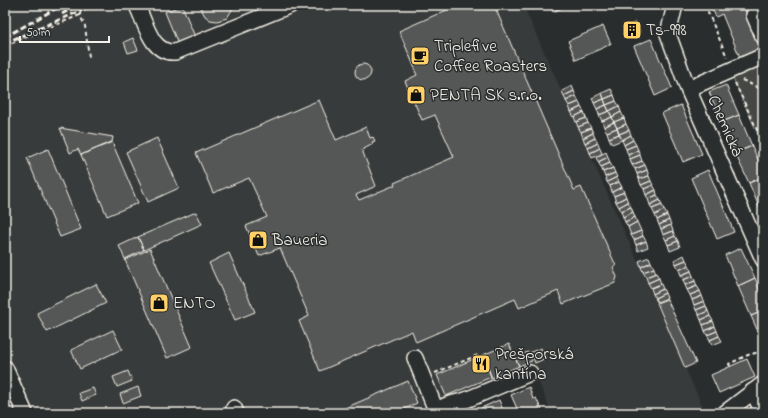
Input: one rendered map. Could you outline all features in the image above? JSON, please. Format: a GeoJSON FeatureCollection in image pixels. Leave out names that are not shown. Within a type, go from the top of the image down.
{"type":"FeatureCollection","features":[{"type":"Feature","properties":{"kind":"street"},"geometry":{"type":"LineString","coordinates":[[139,5],[138,8],[152,39],[160,48],[168,53],[175,52],[291,5]]}},
{"type":"Feature","properties":{"kind":"street","name":"Chemická"},"geometry":{"type":"LineString","coordinates":[[675,5],[668,34],[688,89],[763,259]]}},
{"type":"Feature","properties":{"kind":"street"},"geometry":{"type":"LineString","coordinates":[[754,15],[763,36]]}},
{"type":"Feature","properties":{"kind":"street"},"geometry":{"type":"LineString","coordinates":[[688,89],[731,72],[763,56]]}},
{"type":"Feature","properties":{"kind":"street"},"geometry":{"type":"LineString","coordinates":[[415,358],[436,412],[447,405],[469,407],[530,373]]}},
{"type":"Feature","properties":{"kind":"street"},"geometry":{"type":"LineString","coordinates":[[5,368],[11,396],[25,413]]}},
{"type":"Feature","properties":{"kind":"street"},"geometry":{"type":"LineString","coordinates":[[725,413],[758,387],[763,413]]}},
{"type":"Feature","properties":{"kind":"path"},"geometry":{"type":"LineString","coordinates":[[81,5],[80,15],[85,26],[89,57]]}},
{"type":"Feature","properties":{"kind":"path"},"geometry":{"type":"LineString","coordinates":[[619,5],[629,9]]}},
{"type":"Feature","properties":{"kind":"path"},"geometry":{"type":"LineString","coordinates":[[696,5],[706,6],[731,72],[763,142]]}},
{"type":"Feature","properties":{"kind":"path"},"geometry":{"type":"LineString","coordinates":[[5,46],[80,15]]}},
{"type":"Feature","properties":{"kind":"path"},"geometry":{"type":"LineString","coordinates":[[731,72],[763,90]]}},
{"type":"Feature","properties":{"kind":"path"},"geometry":{"type":"LineString","coordinates":[[730,366],[728,364],[748,355],[763,351]]}},
{"type":"Feature","properties":{"kind":"path"},"geometry":{"type":"LineString","coordinates":[[437,380],[434,373],[478,355],[479,357]]}},
{"type":"Feature","properties":{"kind":"shaded area"},"geometry":{"type":"Polygon","coordinates":[[[5,5],[523,5],[705,412],[552,413],[531,365],[440,401],[419,407],[421,413],[5,413],[5,5]]]}},
{"type":"Feature","properties":{"kind":"shaded area"},"geometry":{"type":"Polygon","coordinates":[[[763,58],[763,146],[730,71],[763,58]]]}},
{"type":"Feature","properties":{"kind":"building"},"geometry":{"type":"Polygon","coordinates":[[[182,5],[195,37],[178,44],[165,12],[182,5]]]}},
{"type":"Feature","properties":{"kind":"building"},"geometry":{"type":"Polygon","coordinates":[[[201,5],[233,5],[233,8],[227,18],[217,21],[210,20],[205,16],[201,9],[201,5]]]}},
{"type":"Feature","properties":{"kind":"building"},"geometry":{"type":"Polygon","coordinates":[[[458,5],[494,5],[574,190],[581,187],[616,266],[613,267],[617,277],[615,283],[563,304],[558,291],[519,308],[515,299],[416,342],[412,331],[320,371],[299,321],[309,316],[280,248],[259,256],[246,226],[267,217],[249,178],[213,193],[196,153],[319,100],[336,140],[366,127],[370,138],[373,137],[375,141],[372,142],[373,144],[362,150],[376,186],[356,195],[359,200],[454,157],[435,115],[422,120],[405,81],[417,75],[399,31],[458,5]]]}},
{"type":"Feature","properties":{"kind":"building"},"geometry":{"type":"Polygon","coordinates":[[[550,5],[568,5],[553,12],[550,5]]]}},
{"type":"Feature","properties":{"kind":"building"},"geometry":{"type":"Polygon","coordinates":[[[743,5],[762,51],[741,60],[722,14],[716,17],[711,6],[743,5]]]}},
{"type":"Feature","properties":{"kind":"building","name":"Ts-998"},"geometry":{"type":"Polygon","coordinates":[[[636,22],[640,32],[629,37],[625,27],[636,22]]]}},
{"type":"Feature","properties":{"kind":"building"},"geometry":{"type":"Polygon","coordinates":[[[603,26],[611,44],[576,60],[568,41],[603,26]]]}},
{"type":"Feature","properties":{"kind":"building"},"geometry":{"type":"Polygon","coordinates":[[[133,38],[138,50],[128,53],[124,42],[133,38]]]}},
{"type":"Feature","properties":{"kind":"building"},"geometry":{"type":"Polygon","coordinates":[[[651,39],[672,88],[655,96],[634,46],[651,39]]]}},
{"type":"Feature","properties":{"kind":"building"},"geometry":{"type":"Polygon","coordinates":[[[363,64],[369,66],[371,72],[369,78],[363,80],[357,78],[355,72],[357,66],[363,64]]]}},
{"type":"Feature","properties":{"kind":"building"},"geometry":{"type":"Polygon","coordinates":[[[726,85],[739,115],[722,122],[709,92],[726,85]]]}},
{"type":"Feature","properties":{"kind":"building"},"geometry":{"type":"Polygon","coordinates":[[[572,86],[574,91],[564,96],[562,91],[572,86]]]}},
{"type":"Feature","properties":{"kind":"building"},"geometry":{"type":"Polygon","coordinates":[[[611,89],[614,95],[604,99],[602,93],[611,89]]]}},
{"type":"Feature","properties":{"kind":"building"},"geometry":{"type":"Polygon","coordinates":[[[574,91],[576,96],[566,101],[564,96],[574,91]]]}},
{"type":"Feature","properties":{"kind":"building"},"geometry":{"type":"Polygon","coordinates":[[[602,93],[604,99],[594,103],[592,98],[602,93]]]}},
{"type":"Feature","properties":{"kind":"building"},"geometry":{"type":"Polygon","coordinates":[[[614,95],[616,101],[606,105],[604,99],[614,95]]]}},
{"type":"Feature","properties":{"kind":"building"},"geometry":{"type":"Polygon","coordinates":[[[576,96],[579,102],[569,106],[566,101],[576,96]]]}},
{"type":"Feature","properties":{"kind":"building"},"geometry":{"type":"Polygon","coordinates":[[[604,99],[606,105],[597,109],[594,103],[604,99]]]}},
{"type":"Feature","properties":{"kind":"building"},"geometry":{"type":"Polygon","coordinates":[[[616,101],[619,106],[609,111],[606,105],[616,101]]]}},
{"type":"Feature","properties":{"kind":"building"},"geometry":{"type":"Polygon","coordinates":[[[579,102],[581,107],[571,112],[569,106],[579,102]]]}},
{"type":"Feature","properties":{"kind":"building"},"geometry":{"type":"Polygon","coordinates":[[[606,105],[609,111],[599,115],[597,109],[606,105]]]}},
{"type":"Feature","properties":{"kind":"building"},"geometry":{"type":"Polygon","coordinates":[[[681,105],[702,154],[683,162],[662,113],[681,105]]]}},
{"type":"Feature","properties":{"kind":"building"},"geometry":{"type":"Polygon","coordinates":[[[619,106],[621,112],[612,117],[609,111],[619,106]]]}},
{"type":"Feature","properties":{"kind":"building"},"geometry":{"type":"Polygon","coordinates":[[[581,107],[584,112],[574,117],[571,112],[581,107]]]}},
{"type":"Feature","properties":{"kind":"building"},"geometry":{"type":"Polygon","coordinates":[[[609,111],[612,117],[602,121],[599,115],[609,111]]]}},
{"type":"Feature","properties":{"kind":"building"},"geometry":{"type":"Polygon","coordinates":[[[584,112],[586,118],[576,122],[574,117],[584,112]]]}},
{"type":"Feature","properties":{"kind":"building"},"geometry":{"type":"Polygon","coordinates":[[[621,112],[624,118],[614,122],[612,117],[621,112]]]}},
{"type":"Feature","properties":{"kind":"building"},"geometry":{"type":"Polygon","coordinates":[[[739,115],[752,146],[735,153],[722,122],[739,115]]]}},
{"type":"Feature","properties":{"kind":"building"},"geometry":{"type":"Polygon","coordinates":[[[612,117],[614,122],[604,127],[602,121],[612,117]]]}},
{"type":"Feature","properties":{"kind":"building"},"geometry":{"type":"Polygon","coordinates":[[[586,118],[588,123],[578,127],[576,122],[586,118]]]}},
{"type":"Feature","properties":{"kind":"building"},"geometry":{"type":"Polygon","coordinates":[[[624,118],[626,124],[617,128],[614,122],[624,118]]]}},
{"type":"Feature","properties":{"kind":"building"},"geometry":{"type":"Polygon","coordinates":[[[614,122],[617,128],[607,132],[604,127],[614,122]]]}},
{"type":"Feature","properties":{"kind":"building"},"geometry":{"type":"Polygon","coordinates":[[[588,123],[591,128],[581,132],[578,127],[588,123]]]}},
{"type":"Feature","properties":{"kind":"building"},"geometry":{"type":"Polygon","coordinates":[[[626,124],[629,130],[619,134],[617,128],[626,124]]]}},
{"type":"Feature","properties":{"kind":"building"},"geometry":{"type":"Polygon","coordinates":[[[60,128],[113,137],[112,142],[81,155],[78,149],[70,153],[60,128]]]}},
{"type":"Feature","properties":{"kind":"building"},"geometry":{"type":"Polygon","coordinates":[[[591,128],[593,133],[583,138],[581,132],[591,128]]]}},
{"type":"Feature","properties":{"kind":"building"},"geometry":{"type":"Polygon","coordinates":[[[617,128],[619,134],[609,138],[607,132],[617,128]]]}},
{"type":"Feature","properties":{"kind":"building"},"geometry":{"type":"Polygon","coordinates":[[[629,130],[631,135],[622,140],[619,134],[629,130]]]}},
{"type":"Feature","properties":{"kind":"building"},"geometry":{"type":"Polygon","coordinates":[[[593,133],[595,138],[585,143],[583,138],[593,133]]]}},
{"type":"Feature","properties":{"kind":"building"},"geometry":{"type":"Polygon","coordinates":[[[619,134],[622,140],[612,144],[609,138],[619,134]]]}},
{"type":"Feature","properties":{"kind":"building"},"geometry":{"type":"Polygon","coordinates":[[[631,135],[633,140],[624,145],[622,140],[631,135]]]}},
{"type":"Feature","properties":{"kind":"building"},"geometry":{"type":"Polygon","coordinates":[[[157,138],[179,188],[148,202],[126,152],[157,138]]]}},
{"type":"Feature","properties":{"kind":"building"},"geometry":{"type":"Polygon","coordinates":[[[595,138],[598,143],[588,148],[585,143],[595,138]]]}},
{"type":"Feature","properties":{"kind":"building"},"geometry":{"type":"Polygon","coordinates":[[[633,140],[636,145],[626,149],[624,145],[633,140]]]}},
{"type":"Feature","properties":{"kind":"building"},"geometry":{"type":"Polygon","coordinates":[[[112,142],[138,203],[107,216],[81,155],[112,142]]]}},
{"type":"Feature","properties":{"kind":"building"},"geometry":{"type":"Polygon","coordinates":[[[598,143],[600,148],[590,153],[588,148],[598,143]]]}},
{"type":"Feature","properties":{"kind":"building"},"geometry":{"type":"Polygon","coordinates":[[[636,145],[638,150],[628,155],[626,149],[636,145]]]}},
{"type":"Feature","properties":{"kind":"building"},"geometry":{"type":"Polygon","coordinates":[[[752,146],[763,171],[763,177],[749,183],[735,153],[752,146]]]}},
{"type":"Feature","properties":{"kind":"building"},"geometry":{"type":"Polygon","coordinates":[[[600,148],[602,154],[592,158],[590,153],[600,148]]]}},
{"type":"Feature","properties":{"kind":"building"},"geometry":{"type":"Polygon","coordinates":[[[48,149],[81,229],[60,237],[27,158],[48,149]]]}},
{"type":"Feature","properties":{"kind":"building"},"geometry":{"type":"Polygon","coordinates":[[[638,150],[640,155],[630,159],[628,155],[638,150]]]}},
{"type":"Feature","properties":{"kind":"building"},"geometry":{"type":"Polygon","coordinates":[[[606,152],[608,157],[598,162],[596,157],[606,152]]]}},
{"type":"Feature","properties":{"kind":"building"},"geometry":{"type":"Polygon","coordinates":[[[640,155],[642,161],[632,165],[630,159],[640,155]]]}},
{"type":"Feature","properties":{"kind":"building"},"geometry":{"type":"Polygon","coordinates":[[[608,157],[610,163],[601,167],[598,162],[608,157]]]}},
{"type":"Feature","properties":{"kind":"building"},"geometry":{"type":"Polygon","coordinates":[[[642,161],[645,165],[635,169],[632,165],[642,161]]]}},
{"type":"Feature","properties":{"kind":"building"},"geometry":{"type":"Polygon","coordinates":[[[610,163],[613,168],[603,172],[601,167],[610,163]]]}},
{"type":"Feature","properties":{"kind":"building"},"geometry":{"type":"Polygon","coordinates":[[[645,165],[647,170],[637,174],[635,169],[645,165]]]}},
{"type":"Feature","properties":{"kind":"building"},"geometry":{"type":"Polygon","coordinates":[[[613,168],[615,173],[605,177],[603,172],[613,168]]]}},
{"type":"Feature","properties":{"kind":"building"},"geometry":{"type":"Polygon","coordinates":[[[647,170],[649,176],[639,179],[637,174],[647,170]]]}},
{"type":"Feature","properties":{"kind":"building"},"geometry":{"type":"Polygon","coordinates":[[[708,170],[734,232],[717,239],[691,178],[708,170]]]}},
{"type":"Feature","properties":{"kind":"building"},"geometry":{"type":"Polygon","coordinates":[[[615,173],[617,177],[607,182],[605,177],[615,173]]]}},
{"type":"Feature","properties":{"kind":"building"},"geometry":{"type":"Polygon","coordinates":[[[649,176],[651,181],[641,185],[639,179],[649,176]]]}},
{"type":"Feature","properties":{"kind":"building"},"geometry":{"type":"Polygon","coordinates":[[[617,177],[619,182],[610,186],[607,182],[617,177]]]}},
{"type":"Feature","properties":{"kind":"building"},"geometry":{"type":"Polygon","coordinates":[[[763,177],[763,213],[762,214],[749,183],[763,177]]]}},
{"type":"Feature","properties":{"kind":"building"},"geometry":{"type":"Polygon","coordinates":[[[651,181],[653,185],[644,189],[641,185],[651,181]]]}},
{"type":"Feature","properties":{"kind":"building"},"geometry":{"type":"Polygon","coordinates":[[[619,182],[622,187],[612,192],[610,186],[619,182]]]}},
{"type":"Feature","properties":{"kind":"building"},"geometry":{"type":"Polygon","coordinates":[[[653,185],[656,190],[646,195],[644,189],[653,185]]]}},
{"type":"Feature","properties":{"kind":"building"},"geometry":{"type":"Polygon","coordinates":[[[622,187],[624,192],[614,196],[612,192],[622,187]]]}},
{"type":"Feature","properties":{"kind":"building"},"geometry":{"type":"Polygon","coordinates":[[[656,190],[657,195],[648,199],[646,195],[656,190]]]}},
{"type":"Feature","properties":{"kind":"building"},"geometry":{"type":"Polygon","coordinates":[[[624,192],[626,197],[616,202],[614,196],[624,192]]]}},
{"type":"Feature","properties":{"kind":"building"},"geometry":{"type":"Polygon","coordinates":[[[657,195],[660,200],[650,205],[648,199],[657,195]]]}},
{"type":"Feature","properties":{"kind":"building"},"geometry":{"type":"Polygon","coordinates":[[[626,197],[628,202],[619,207],[616,202],[626,197]]]}},
{"type":"Feature","properties":{"kind":"building"},"geometry":{"type":"Polygon","coordinates":[[[660,200],[662,205],[652,209],[650,205],[660,200]]]}},
{"type":"Feature","properties":{"kind":"building"},"geometry":{"type":"Polygon","coordinates":[[[628,202],[631,207],[621,211],[619,207],[628,202]]]}},
{"type":"Feature","properties":{"kind":"building"},"geometry":{"type":"Polygon","coordinates":[[[662,205],[664,210],[655,215],[652,209],[662,205]]]}},
{"type":"Feature","properties":{"kind":"building"},"geometry":{"type":"Polygon","coordinates":[[[631,207],[633,212],[623,217],[621,211],[631,207]]]}},
{"type":"Feature","properties":{"kind":"building"},"geometry":{"type":"Polygon","coordinates":[[[664,210],[667,215],[657,220],[655,215],[664,210]]]}},
{"type":"Feature","properties":{"kind":"building"},"geometry":{"type":"Polygon","coordinates":[[[196,212],[202,224],[144,250],[138,237],[196,212]]]}},
{"type":"Feature","properties":{"kind":"building"},"geometry":{"type":"Polygon","coordinates":[[[633,212],[635,217],[625,222],[623,217],[633,212]]]}},
{"type":"Feature","properties":{"kind":"building"},"geometry":{"type":"Polygon","coordinates":[[[667,215],[669,220],[659,225],[657,220],[667,215]]]}},
{"type":"Feature","properties":{"kind":"building"},"geometry":{"type":"Polygon","coordinates":[[[635,217],[637,222],[628,227],[625,222],[635,217]]]}},
{"type":"Feature","properties":{"kind":"building"},"geometry":{"type":"Polygon","coordinates":[[[669,220],[671,225],[661,229],[659,225],[669,220]]]}},
{"type":"Feature","properties":{"kind":"building"},"geometry":{"type":"Polygon","coordinates":[[[637,222],[641,231],[631,235],[628,227],[637,222]]]}},
{"type":"Feature","properties":{"kind":"building"},"geometry":{"type":"Polygon","coordinates":[[[671,225],[673,231],[663,235],[661,229],[671,225]]]}},
{"type":"Feature","properties":{"kind":"building"},"geometry":{"type":"Polygon","coordinates":[[[641,231],[643,236],[634,240],[631,235],[641,231]]]}},
{"type":"Feature","properties":{"kind":"building"},"geometry":{"type":"Polygon","coordinates":[[[673,231],[675,236],[666,240],[663,235],[673,231]]]}},
{"type":"Feature","properties":{"kind":"building"},"geometry":{"type":"Polygon","coordinates":[[[643,236],[646,241],[636,245],[634,240],[643,236]]]}},
{"type":"Feature","properties":{"kind":"building"},"geometry":{"type":"Polygon","coordinates":[[[675,236],[678,241],[668,245],[666,240],[675,236]]]}},
{"type":"Feature","properties":{"kind":"building"},"geometry":{"type":"Polygon","coordinates":[[[138,237],[144,250],[125,259],[119,246],[138,237]]]}},
{"type":"Feature","properties":{"kind":"building"},"geometry":{"type":"Polygon","coordinates":[[[646,241],[648,247],[638,251],[636,245],[646,241]]]}},
{"type":"Feature","properties":{"kind":"building"},"geometry":{"type":"Polygon","coordinates":[[[678,241],[680,247],[670,251],[668,245],[678,241]]]}},
{"type":"Feature","properties":{"kind":"building"},"geometry":{"type":"Polygon","coordinates":[[[741,248],[755,278],[738,286],[725,255],[741,248]]]}},
{"type":"Feature","properties":{"kind":"building","name":"ENTO"},"geometry":{"type":"Polygon","coordinates":[[[150,249],[192,347],[167,358],[125,260],[150,249]]]}},
{"type":"Feature","properties":{"kind":"building"},"geometry":{"type":"Polygon","coordinates":[[[229,253],[255,312],[235,320],[209,263],[229,253]]]}},
{"type":"Feature","properties":{"kind":"building"},"geometry":{"type":"Polygon","coordinates":[[[684,255],[686,260],[676,264],[674,260],[684,255]]]}},
{"type":"Feature","properties":{"kind":"building"},"geometry":{"type":"Polygon","coordinates":[[[649,257],[651,262],[641,267],[639,261],[649,257]]]}},
{"type":"Feature","properties":{"kind":"building"},"geometry":{"type":"Polygon","coordinates":[[[686,260],[689,265],[679,270],[676,264],[686,260]]]}},
{"type":"Feature","properties":{"kind":"building"},"geometry":{"type":"Polygon","coordinates":[[[651,262],[654,268],[643,272],[641,267],[651,262]]]}},
{"type":"Feature","properties":{"kind":"building"},"geometry":{"type":"Polygon","coordinates":[[[689,265],[691,271],[681,275],[679,270],[689,265]]]}},
{"type":"Feature","properties":{"kind":"building"},"geometry":{"type":"Polygon","coordinates":[[[654,268],[656,273],[646,277],[643,272],[654,268]]]}},
{"type":"Feature","properties":{"kind":"building"},"geometry":{"type":"Polygon","coordinates":[[[691,271],[693,276],[683,280],[681,275],[691,271]]]}},
{"type":"Feature","properties":{"kind":"building"},"geometry":{"type":"Polygon","coordinates":[[[656,273],[659,278],[648,283],[646,277],[656,273]]]}},
{"type":"Feature","properties":{"kind":"building"},"geometry":{"type":"Polygon","coordinates":[[[693,276],[695,281],[685,285],[683,280],[693,276]]]}},
{"type":"Feature","properties":{"kind":"building"},"geometry":{"type":"Polygon","coordinates":[[[659,278],[661,284],[651,288],[648,283],[659,278]]]}},
{"type":"Feature","properties":{"kind":"building"},"geometry":{"type":"Polygon","coordinates":[[[755,278],[763,298],[763,311],[751,316],[738,286],[755,278]]]}},
{"type":"Feature","properties":{"kind":"building"},"geometry":{"type":"Polygon","coordinates":[[[695,281],[697,286],[687,290],[685,285],[695,281]]]}},
{"type":"Feature","properties":{"kind":"building"},"geometry":{"type":"Polygon","coordinates":[[[96,284],[106,303],[47,332],[37,313],[96,284]]]}},
{"type":"Feature","properties":{"kind":"building"},"geometry":{"type":"Polygon","coordinates":[[[661,284],[663,289],[653,294],[651,288],[661,284]]]}},
{"type":"Feature","properties":{"kind":"building"},"geometry":{"type":"Polygon","coordinates":[[[697,286],[700,291],[690,295],[687,290],[697,286]]]}},
{"type":"Feature","properties":{"kind":"building"},"geometry":{"type":"Polygon","coordinates":[[[663,289],[665,293],[655,298],[653,294],[663,289]]]}},
{"type":"Feature","properties":{"kind":"building"},"geometry":{"type":"Polygon","coordinates":[[[700,291],[702,296],[692,300],[690,295],[700,291]]]}},
{"type":"Feature","properties":{"kind":"building"},"geometry":{"type":"Polygon","coordinates":[[[665,293],[667,298],[657,302],[655,298],[665,293]]]}},
{"type":"Feature","properties":{"kind":"building"},"geometry":{"type":"Polygon","coordinates":[[[702,296],[704,301],[694,305],[692,300],[702,296]]]}},
{"type":"Feature","properties":{"kind":"building"},"geometry":{"type":"Polygon","coordinates":[[[667,299],[696,363],[685,368],[657,303],[667,299]]]}},
{"type":"Feature","properties":{"kind":"building"},"geometry":{"type":"Polygon","coordinates":[[[704,301],[706,306],[696,310],[694,305],[704,301]]]}},
{"type":"Feature","properties":{"kind":"building"},"geometry":{"type":"Polygon","coordinates":[[[706,306],[708,311],[699,315],[696,310],[706,306]]]}},
{"type":"Feature","properties":{"kind":"building"},"geometry":{"type":"Polygon","coordinates":[[[708,311],[710,316],[701,320],[699,315],[708,311]]]}},
{"type":"Feature","properties":{"kind":"building"},"geometry":{"type":"Polygon","coordinates":[[[763,311],[763,343],[751,316],[763,311]]]}},
{"type":"Feature","properties":{"kind":"building"},"geometry":{"type":"Polygon","coordinates":[[[710,316],[713,321],[703,325],[701,320],[710,316]]]}},
{"type":"Feature","properties":{"kind":"building"},"geometry":{"type":"Polygon","coordinates":[[[713,321],[715,326],[705,331],[703,325],[713,321]]]}},
{"type":"Feature","properties":{"kind":"building"},"geometry":{"type":"Polygon","coordinates":[[[715,326],[717,331],[707,335],[705,331],[715,326]]]}},
{"type":"Feature","properties":{"kind":"building"},"geometry":{"type":"Polygon","coordinates":[[[113,330],[122,349],[80,369],[71,350],[113,330]]]}},
{"type":"Feature","properties":{"kind":"building"},"geometry":{"type":"Polygon","coordinates":[[[717,331],[719,336],[710,340],[707,335],[717,331]]]}},
{"type":"Feature","properties":{"kind":"building"},"geometry":{"type":"Polygon","coordinates":[[[719,336],[722,341],[712,345],[710,340],[719,336]]]}},
{"type":"Feature","properties":{"kind":"building"},"geometry":{"type":"Polygon","coordinates":[[[509,344],[519,366],[492,378],[483,355],[509,344]]]}},
{"type":"Feature","properties":{"kind":"building"},"geometry":{"type":"Polygon","coordinates":[[[541,348],[546,358],[535,363],[531,352],[541,348]]]}},
{"type":"Feature","properties":{"kind":"building"},"geometry":{"type":"Polygon","coordinates":[[[528,352],[532,361],[519,366],[515,357],[528,352]]]}},
{"type":"Feature","properties":{"kind":"building"},"geometry":{"type":"Polygon","coordinates":[[[483,355],[491,377],[446,396],[437,375],[483,355]]]}},
{"type":"Feature","properties":{"kind":"building"},"geometry":{"type":"Polygon","coordinates":[[[747,359],[755,377],[719,393],[711,375],[747,359]]]}},
{"type":"Feature","properties":{"kind":"building"},"geometry":{"type":"Polygon","coordinates":[[[128,371],[132,381],[117,387],[113,377],[128,371]]]}},
{"type":"Feature","properties":{"kind":"building"},"geometry":{"type":"Polygon","coordinates":[[[408,381],[417,403],[397,413],[339,413],[338,411],[408,381]]]}},
{"type":"Feature","properties":{"kind":"building"},"geometry":{"type":"Polygon","coordinates":[[[138,387],[141,396],[123,403],[120,394],[138,387]]]}},
{"type":"Feature","properties":{"kind":"building"},"geometry":{"type":"Polygon","coordinates":[[[529,387],[533,399],[536,398],[543,413],[519,413],[511,395],[529,387]]]}},
{"type":"Feature","properties":{"kind":"building"},"geometry":{"type":"Polygon","coordinates":[[[93,388],[96,395],[82,401],[79,393],[93,388]]]}},
{"type":"Feature","properties":{"kind":"building"},"geometry":{"type":"Polygon","coordinates":[[[499,400],[504,413],[481,413],[481,408],[499,400]]]}},
{"type":"Feature","properties":{"kind":"railway"},"geometry":{"type":"LineString","coordinates":[[5,37],[62,5]]}},
{"type":"Feature","properties":{"kind":"railway"},"geometry":{"type":"LineString","coordinates":[[62,14],[77,5]]}},
{"type":"Feature","properties":{"kind":"railway"},"geometry":{"type":"LineString","coordinates":[[5,43],[94,5]]}},
{"type":"Feature","properties":{"kind":"place","name":"Ts-998"},"geometry":{"type":"Point","coordinates":[632,30]}},
{"type":"Feature","properties":{"kind":"place","name":"Triplefive Coffee Roasters"},"geometry":{"type":"Point","coordinates":[420,56]}},
{"type":"Feature","properties":{"kind":"place","name":"PENTA SK s.r.o."},"geometry":{"type":"Point","coordinates":[416,95]}},
{"type":"Feature","properties":{"kind":"place","name":"Baueria"},"geometry":{"type":"Point","coordinates":[258,240]}},
{"type":"Feature","properties":{"kind":"place","name":"ENTO"},"geometry":{"type":"Point","coordinates":[159,303]}},
{"type":"Feature","properties":{"kind":"place","name":"Prešporská kantína"},"geometry":{"type":"Point","coordinates":[481,364]}}]}
